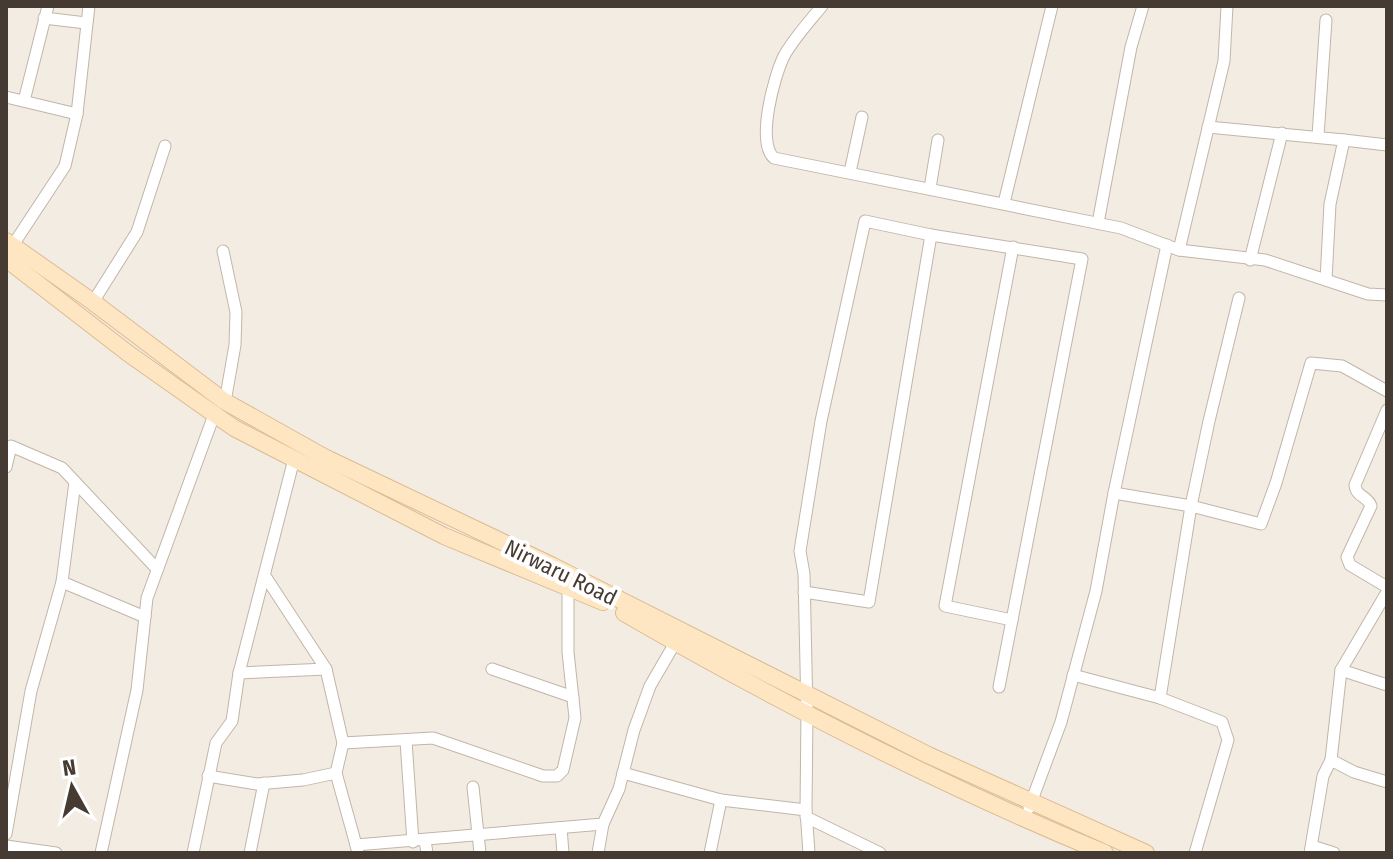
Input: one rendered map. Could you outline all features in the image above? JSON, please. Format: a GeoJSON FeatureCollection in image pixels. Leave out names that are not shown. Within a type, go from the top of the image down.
{"type":"FeatureCollection","features":[{"type":"Feature","properties":{"kind":"street"},"geometry":{"type":"LineString","coordinates":[[8,248],[65,166],[77,114],[89,6]]}},
{"type":"Feature","properties":{"kind":"street"},"geometry":{"type":"LineString","coordinates":[[822,6],[783,58],[771,94],[765,143],[774,158],[1121,228],[1173,248],[1265,260],[1368,294],[1387,295]]}},
{"type":"Feature","properties":{"kind":"street"},"geometry":{"type":"LineString","coordinates":[[1004,203],[1052,6]]}},
{"type":"Feature","properties":{"kind":"street"},"geometry":{"type":"LineString","coordinates":[[1098,223],[1131,47],[1143,6]]}},
{"type":"Feature","properties":{"kind":"street"},"geometry":{"type":"LineString","coordinates":[[1025,820],[1061,722],[1096,591],[1114,493],[1173,248],[1224,61],[1227,6]]}},
{"type":"Feature","properties":{"kind":"street"},"geometry":{"type":"LineString","coordinates":[[24,101],[46,12],[86,23]]}},
{"type":"Feature","properties":{"kind":"street"},"geometry":{"type":"LineString","coordinates":[[1318,136],[1326,20]]}},
{"type":"Feature","properties":{"kind":"street"},"geometry":{"type":"LineString","coordinates":[[6,97],[77,114]]}},
{"type":"Feature","properties":{"kind":"street"},"geometry":{"type":"LineString","coordinates":[[850,172],[862,117]]}},
{"type":"Feature","properties":{"kind":"street"},"geometry":{"type":"LineString","coordinates":[[1208,127],[1387,145]]}},
{"type":"Feature","properties":{"kind":"street"},"geometry":{"type":"LineString","coordinates":[[1250,260],[1282,133]]}},
{"type":"Feature","properties":{"kind":"street"},"geometry":{"type":"LineString","coordinates":[[930,188],[938,140]]}},
{"type":"Feature","properties":{"kind":"street"},"geometry":{"type":"LineString","coordinates":[[1326,280],[1330,204],[1344,140]]}},
{"type":"Feature","properties":{"kind":"street"},"geometry":{"type":"LineString","coordinates":[[93,302],[137,232],[165,146]]}},
{"type":"Feature","properties":{"kind":"street"},"geometry":{"type":"LineString","coordinates":[[809,853],[804,574],[800,551],[821,421],[865,221],[931,235],[1082,259],[999,687]]}},
{"type":"Feature","properties":{"kind":"street"},"geometry":{"type":"LineString","coordinates":[[804,592],[869,602],[931,235]]}},
{"type":"Feature","properties":{"kind":"street"},"geometry":{"type":"LineString","coordinates":[[1012,620],[945,606],[1013,247]]}},
{"type":"Feature","properties":{"kind":"street","name":"Nirwaru Road"},"geometry":{"type":"LineString","coordinates":[[8,248],[93,302],[219,409],[553,566],[928,755],[1146,853]]}},
{"type":"Feature","properties":{"kind":"street","name":"Nirwaru Road"},"geometry":{"type":"LineString","coordinates":[[8,248],[219,409],[294,459],[444,536],[613,607],[807,712],[1025,820],[1105,853]]}},
{"type":"Feature","properties":{"kind":"street"},"geometry":{"type":"LineString","coordinates":[[101,853],[137,690],[147,598],[219,409],[235,345],[236,312],[223,251]]}},
{"type":"Feature","properties":{"kind":"street"},"geometry":{"type":"LineString","coordinates":[[1160,698],[1191,506],[1239,298]]}},
{"type":"Feature","properties":{"kind":"street"},"geometry":{"type":"LineString","coordinates":[[1114,493],[1191,506],[1261,524],[1311,363],[1342,366],[1387,391]]}},
{"type":"Feature","properties":{"kind":"street"},"geometry":{"type":"LineString","coordinates":[[1334,853],[1311,849],[1323,776],[1331,760],[1341,670],[1387,590],[1350,565],[1347,557],[1371,506],[1357,493],[1355,485],[1387,410]]}},
{"type":"Feature","properties":{"kind":"street"},"geometry":{"type":"LineString","coordinates":[[6,467],[11,446],[62,468],[157,569]]}},
{"type":"Feature","properties":{"kind":"street"},"geometry":{"type":"LineString","coordinates":[[193,853],[216,743],[232,721],[239,673],[294,459]]}},
{"type":"Feature","properties":{"kind":"street"},"geometry":{"type":"LineString","coordinates":[[6,834],[31,691],[62,582],[75,482]]}},
{"type":"Feature","properties":{"kind":"street"},"geometry":{"type":"LineString","coordinates":[[265,576],[326,669],[343,743],[336,773],[357,849],[422,845],[603,824]]}},
{"type":"Feature","properties":{"kind":"street"},"geometry":{"type":"LineString","coordinates":[[62,582],[145,617]]}},
{"type":"Feature","properties":{"kind":"street"},"geometry":{"type":"LineString","coordinates":[[343,743],[433,738],[543,776],[557,776],[563,770],[575,718],[568,652],[568,588]]}},
{"type":"Feature","properties":{"kind":"street"},"geometry":{"type":"LineString","coordinates":[[598,853],[603,824],[619,789],[650,686],[675,643]]}},
{"type":"Feature","properties":{"kind":"street"},"geometry":{"type":"LineString","coordinates":[[239,673],[326,669]]}},
{"type":"Feature","properties":{"kind":"street"},"geometry":{"type":"LineString","coordinates":[[492,669],[573,697]]}},
{"type":"Feature","properties":{"kind":"street"},"geometry":{"type":"LineString","coordinates":[[1341,670],[1387,685]]}},
{"type":"Feature","properties":{"kind":"street"},"geometry":{"type":"LineString","coordinates":[[1073,675],[1160,698],[1214,717],[1226,728],[1228,740],[1195,853]]}},
{"type":"Feature","properties":{"kind":"street"},"geometry":{"type":"LineString","coordinates":[[406,741],[422,845]]}},
{"type":"Feature","properties":{"kind":"street"},"geometry":{"type":"LineString","coordinates":[[1331,760],[1354,772],[1387,782]]}},
{"type":"Feature","properties":{"kind":"street"},"geometry":{"type":"LineString","coordinates":[[208,776],[264,783],[336,773]]}},
{"type":"Feature","properties":{"kind":"street"},"geometry":{"type":"LineString","coordinates":[[623,773],[721,800],[806,814],[865,850],[880,853]]}},
{"type":"Feature","properties":{"kind":"street"},"geometry":{"type":"LineString","coordinates":[[250,853],[264,783]]}},
{"type":"Feature","properties":{"kind":"street"},"geometry":{"type":"LineString","coordinates":[[473,787],[480,853]]}},
{"type":"Feature","properties":{"kind":"street"},"geometry":{"type":"LineString","coordinates":[[710,853],[721,800]]}},
{"type":"Feature","properties":{"kind":"street"},"geometry":{"type":"LineString","coordinates":[[561,828],[563,853]]}},
{"type":"Feature","properties":{"kind":"street"},"geometry":{"type":"LineString","coordinates":[[6,846],[56,853]]}}]}
